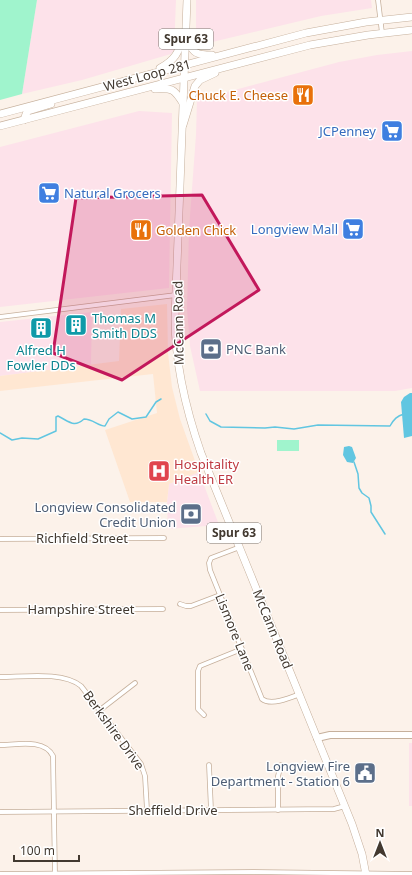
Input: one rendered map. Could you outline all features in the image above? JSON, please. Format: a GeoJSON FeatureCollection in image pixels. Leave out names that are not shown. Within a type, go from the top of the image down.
{"type":"FeatureCollection","features":[{"type":"Feature","properties":{"kind":"main road","name":"McCann Road"},"geometry":{"type":"LineString","coordinates":[[187,0],[175,323],[181,383],[188,412],[201,453],[345,806],[357,838],[366,874]]}},
{"type":"Feature","properties":{"kind":"main road","name":"West Loop 281"},"geometry":{"type":"LineString","coordinates":[[0,114],[306,33],[341,26],[412,17]]}},
{"type":"Feature","properties":{"kind":"main road"},"geometry":{"type":"LineString","coordinates":[[148,74],[169,64],[173,60],[186,30]]}},
{"type":"Feature","properties":{"kind":"main road","name":"West Loop 281"},"geometry":{"type":"LineString","coordinates":[[0,126],[310,45],[382,33],[412,30]]}},
{"type":"Feature","properties":{"kind":"main road"},"geometry":{"type":"LineString","coordinates":[[186,40],[193,52],[198,54],[226,54]]}},
{"type":"Feature","properties":{"kind":"main road"},"geometry":{"type":"LineString","coordinates":[[183,125],[192,92],[196,84],[204,78],[228,66]]}},
{"type":"Feature","properties":{"kind":"main road"},"geometry":{"type":"LineString","coordinates":[[137,91],[171,89],[183,103]]}},
{"type":"Feature","properties":{"kind":"main road"},"geometry":{"type":"LineString","coordinates":[[24,120],[28,112],[51,105],[55,99]]}},
{"type":"Feature","properties":{"kind":"main road"},"geometry":{"type":"LineString","coordinates":[[317,738],[330,735],[412,735]]}},
{"type":"Feature","properties":{"kind":"street"},"geometry":{"type":"LineString","coordinates":[[378,0],[382,33]]}},
{"type":"Feature","properties":{"kind":"street"},"geometry":{"type":"LineString","coordinates":[[0,317],[176,295]]}},
{"type":"Feature","properties":{"kind":"street","name":"Richfield Street"},"geometry":{"type":"LineString","coordinates":[[0,539],[164,538]]}},
{"type":"Feature","properties":{"kind":"street","name":"Lismore Lane"},"geometry":{"type":"LineString","coordinates":[[240,547],[211,558],[209,561],[210,570],[242,649],[264,700],[268,702],[281,700],[300,694]]}},
{"type":"Feature","properties":{"kind":"street"},"geometry":{"type":"LineString","coordinates":[[180,604],[191,606],[220,595]]}},
{"type":"Feature","properties":{"kind":"street","name":"Hampshire Street"},"geometry":{"type":"LineString","coordinates":[[0,610],[162,609]]}},
{"type":"Feature","properties":{"kind":"street"},"geometry":{"type":"LineString","coordinates":[[204,715],[198,708],[198,672],[200,666],[242,649]]}},
{"type":"Feature","properties":{"kind":"street","name":"Berkshire Drive"},"geometry":{"type":"LineString","coordinates":[[0,677],[53,677],[73,680],[85,690],[138,759],[145,776],[147,810]]}},
{"type":"Feature","properties":{"kind":"street"},"geometry":{"type":"LineString","coordinates":[[100,710],[135,683]]}},
{"type":"Feature","properties":{"kind":"street"},"geometry":{"type":"LineString","coordinates":[[0,745],[41,745],[46,747],[51,752],[54,760],[55,874]]}},
{"type":"Feature","properties":{"kind":"street"},"geometry":{"type":"LineString","coordinates":[[209,765],[211,810]]}},
{"type":"Feature","properties":{"kind":"street"},"geometry":{"type":"LineString","coordinates":[[278,810],[278,776],[281,765]]}},
{"type":"Feature","properties":{"kind":"street","name":"Sheffield Drive"},"geometry":{"type":"LineString","coordinates":[[0,812],[278,810],[334,809],[345,806]]}},
{"type":"Feature","properties":{"kind":"street"},"geometry":{"type":"LineString","coordinates":[[0,874],[412,874]]}},
{"type":"Feature","properties":{"kind":"highlighted area"},"geometry":{"type":"Polygon","coordinates":[[[202,195],[259,290],[122,380],[53,353],[76,198],[202,195]]]}},
{"type":"Feature","properties":{"kind":"shaded area"},"geometry":{"type":"Polygon","coordinates":[[[37,0],[176,0],[174,50],[171,54],[82,80],[22,94],[37,0]]]}},
{"type":"Feature","properties":{"kind":"shaded area"},"geometry":{"type":"Polygon","coordinates":[[[196,0],[371,0],[372,8],[321,16],[204,44],[196,38],[196,0]]]}},
{"type":"Feature","properties":{"kind":"shaded area","name":"Longview Mall"},"geometry":{"type":"Polygon","coordinates":[[[412,51],[412,388],[395,391],[200,391],[190,346],[187,309],[189,229],[197,100],[339,62],[377,55],[412,51]]]}},
{"type":"Feature","properties":{"kind":"shaded area"},"geometry":{"type":"Polygon","coordinates":[[[139,111],[172,113],[169,288],[0,307],[0,147],[139,111]]]}},
{"type":"Feature","properties":{"kind":"shaded area"},"geometry":{"type":"Polygon","coordinates":[[[167,304],[168,353],[172,387],[180,419],[199,472],[169,484],[167,502],[130,502],[105,430],[157,413],[153,374],[0,391],[0,376],[119,361],[121,309],[167,304]]]}},
{"type":"Feature","properties":{"kind":"shaded area"},"geometry":{"type":"Polygon","coordinates":[[[92,312],[91,365],[0,376],[0,322],[92,312]]]}},
{"type":"Feature","properties":{"kind":"shaded area"},"geometry":{"type":"Polygon","coordinates":[[[199,472],[219,525],[168,529],[167,502],[169,484],[199,472]]]}},
{"type":"Feature","properties":{"kind":"shaded area"},"geometry":{"type":"Polygon","coordinates":[[[409,743],[412,743],[412,806],[409,806],[409,743]]]}},
{"type":"Feature","properties":{"kind":"green space"},"geometry":{"type":"Polygon","coordinates":[[[0,0],[37,0],[22,94],[0,100],[0,0]]]}},
{"type":"Feature","properties":{"kind":"green space"},"geometry":{"type":"Polygon","coordinates":[[[277,440],[299,440],[299,451],[277,451],[277,440]]]}},
{"type":"Feature","properties":{"kind":"water"},"geometry":{"type":"Polygon","coordinates":[[[412,393],[412,436],[404,438],[401,402],[404,397],[412,393]]]}},
{"type":"Feature","properties":{"kind":"water"},"geometry":{"type":"Polygon","coordinates":[[[344,447],[352,447],[356,458],[353,463],[347,462],[343,455],[344,447]]]}},
{"type":"Feature","properties":{"kind":"waterway"},"geometry":{"type":"LineString","coordinates":[[0,433],[12,440],[22,438],[38,439],[56,431],[56,417],[58,416],[75,424],[84,419],[105,426],[109,419],[118,412],[132,419],[146,417],[156,402],[161,399]]}},
{"type":"Feature","properties":{"kind":"waterway"},"geometry":{"type":"LineString","coordinates":[[206,414],[210,421],[221,427],[275,427],[294,429],[318,425],[390,426],[396,418],[404,414]]}},
{"type":"Feature","properties":{"kind":"waterway"},"geometry":{"type":"LineString","coordinates":[[354,462],[358,474],[359,488],[362,493],[369,498],[371,512],[385,534]]}},
{"type":"Feature","properties":{"kind":"place","name":"Chuck E. Cheese"},"geometry":{"type":"Point","coordinates":[303,95]}},
{"type":"Feature","properties":{"kind":"place","name":"JCPenney"},"geometry":{"type":"Point","coordinates":[392,131]}},
{"type":"Feature","properties":{"kind":"place","name":"Natural Grocers"},"geometry":{"type":"Point","coordinates":[49,193]}},
{"type":"Feature","properties":{"kind":"place","name":"Longview Mall"},"geometry":{"type":"Point","coordinates":[353,229]}},
{"type":"Feature","properties":{"kind":"place","name":"Golden Chick"},"geometry":{"type":"Point","coordinates":[141,230]}},
{"type":"Feature","properties":{"kind":"place","name":"Thomas M Smith DDS"},"geometry":{"type":"Point","coordinates":[76,325]}},
{"type":"Feature","properties":{"kind":"place","name":"Alfred H Fowler DDs"},"geometry":{"type":"Point","coordinates":[41,328]}},
{"type":"Feature","properties":{"kind":"place","name":"PNC Bank"},"geometry":{"type":"Point","coordinates":[211,349]}},
{"type":"Feature","properties":{"kind":"place","name":"Hospitality Health ER"},"geometry":{"type":"Point","coordinates":[159,471]}},
{"type":"Feature","properties":{"kind":"place","name":"Longview Consolidated Credit Union"},"geometry":{"type":"Point","coordinates":[191,514]}},
{"type":"Feature","properties":{"kind":"place","name":"Longview Fire Department - Station 6"},"geometry":{"type":"Point","coordinates":[365,773]}}]}
